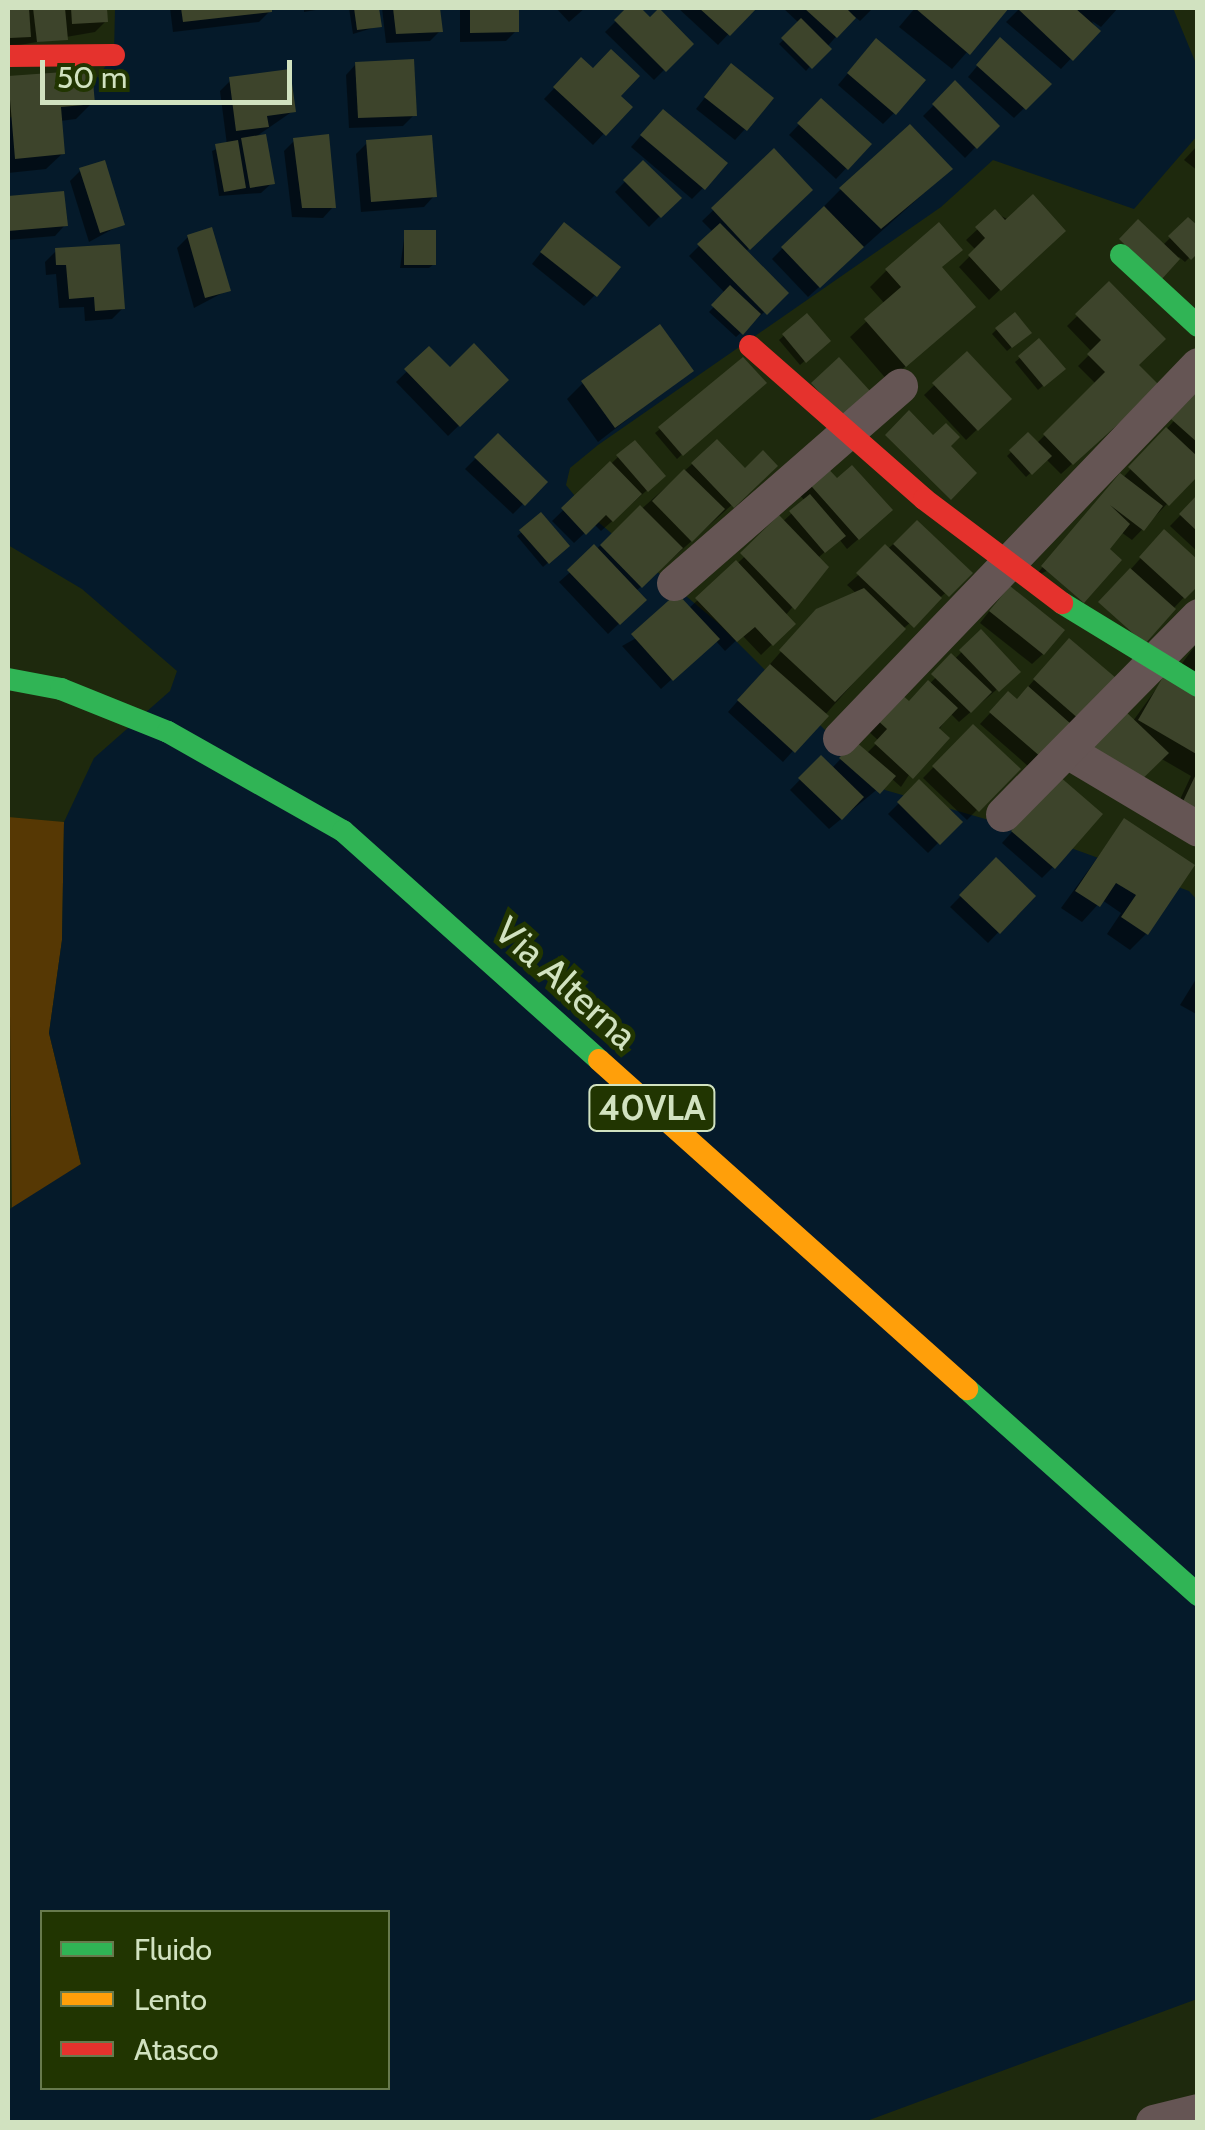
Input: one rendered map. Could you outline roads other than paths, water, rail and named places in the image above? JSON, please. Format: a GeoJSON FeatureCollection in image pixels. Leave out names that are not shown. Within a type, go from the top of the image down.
{"type":"FeatureCollection","features":[{"type":"Feature","properties":{"kind":"main road"},"geometry":{"type":"LineString","coordinates":[[8,56],[114,55]]}},
{"type":"Feature","properties":{"kind":"main road"},"geometry":{"type":"LineString","coordinates":[[1121,254],[1198,326]]}},
{"type":"Feature","properties":{"kind":"main road"},"geometry":{"type":"LineString","coordinates":[[750,346],[846,436],[1082,617],[1198,686]]}},
{"type":"Feature","properties":{"kind":"main road","name":"Via Alterna"},"geometry":{"type":"LineString","coordinates":[[8,679],[61,688],[168,732],[343,831],[1198,1595]]}},
{"type":"Feature","properties":{"kind":"street"},"geometry":{"type":"LineString","coordinates":[[840,738],[1008,558],[1198,365]]}},
{"type":"Feature","properties":{"kind":"street"},"geometry":{"type":"LineString","coordinates":[[674,583],[900,386]]}},
{"type":"Feature","properties":{"kind":"street"},"geometry":{"type":"LineString","coordinates":[[1003,814],[1158,662],[1198,616]]}},
{"type":"Feature","properties":{"kind":"street"},"geometry":{"type":"LineString","coordinates":[[1068,752],[1198,830]]}},
{"type":"Feature","properties":{"kind":"street"},"geometry":{"type":"LineString","coordinates":[[1153,2122],[1198,2111]]}},
{"type":"Feature","properties":{"kind":"water"},"geometry":{"type":"Polygon","coordinates":[[[115,8],[1173,8],[1197,66],[1197,136],[1134,209],[993,160],[941,207],[598,445],[570,468],[566,485],[591,516],[718,623],[885,790],[1013,827],[1189,891],[1197,900],[1197,1999],[864,2122],[8,2122],[8,1210],[81,1164],[49,1033],[62,940],[64,822],[94,758],[170,691],[177,671],[82,589],[8,545],[8,118],[58,105],[89,88],[114,55],[115,8]]]}}]}
